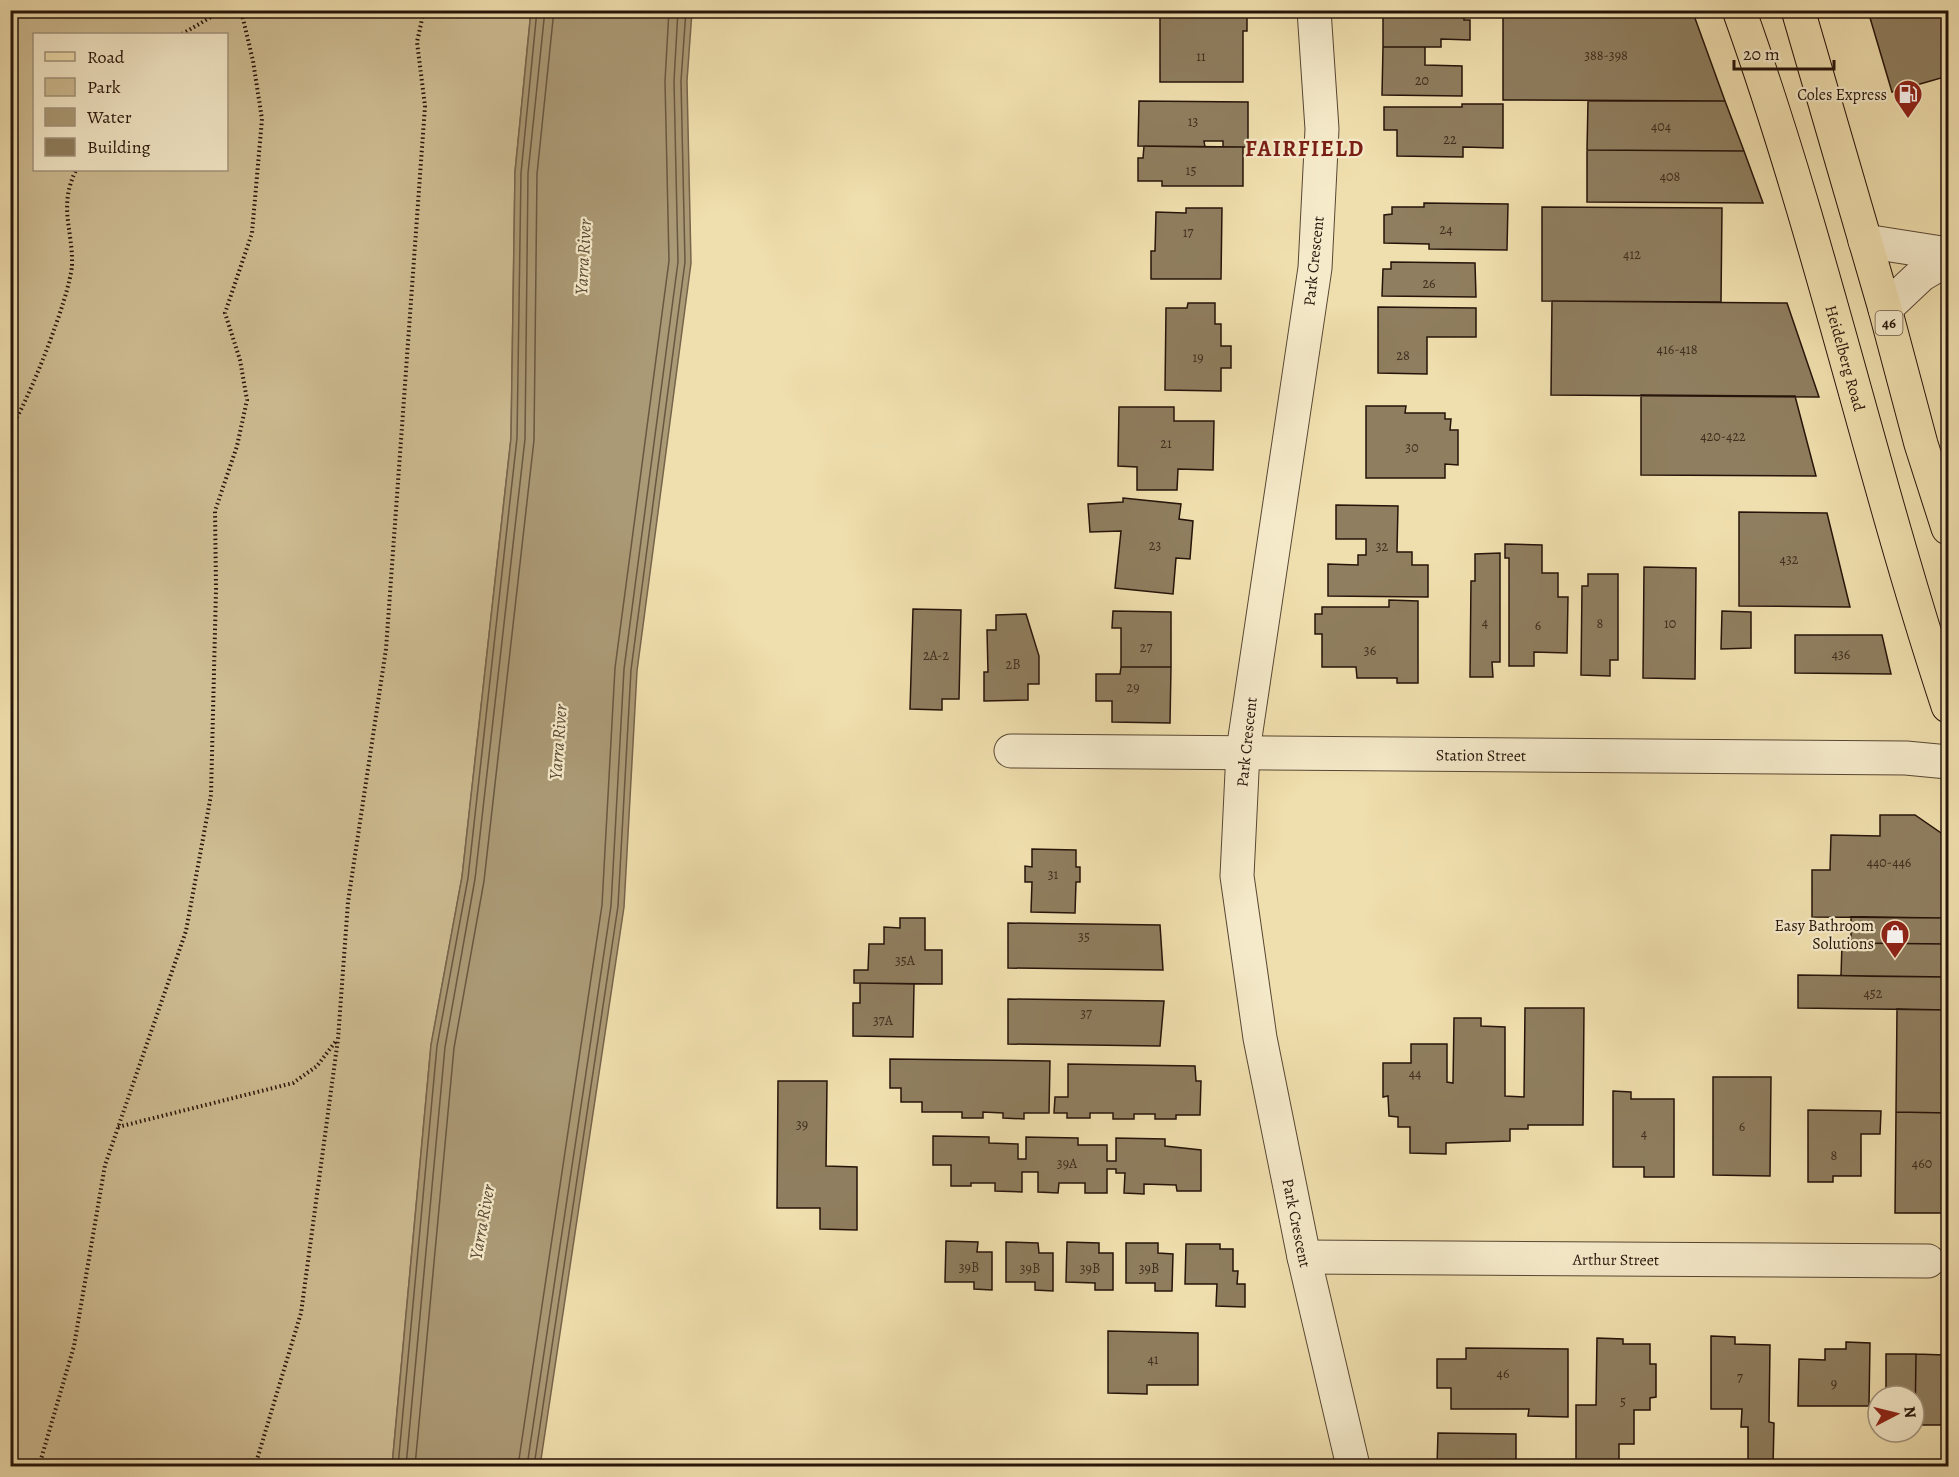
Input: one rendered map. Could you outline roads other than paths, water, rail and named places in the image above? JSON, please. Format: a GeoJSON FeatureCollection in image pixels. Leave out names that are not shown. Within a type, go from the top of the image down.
{"type":"FeatureCollection","features":[{"type":"Feature","properties":{"kind":"main road","name":"Heidelberg Road"},"geometry":{"type":"LineString","coordinates":[[1739,10],[1826,284],[1912,594],[1948,706]]}},
{"type":"Feature","properties":{"kind":"main road","name":"46"},"geometry":{"type":"LineString","coordinates":[[1798,10],[1948,528]]}},
{"type":"Feature","properties":{"kind":"street","name":"Park Crescent"},"geometry":{"type":"LineString","coordinates":[[1314,10],[1322,129],[1315,268],[1243,751],[1237,876],[1260,1038],[1304,1257],[1353,1467]]}},
{"type":"Feature","properties":{"kind":"street"},"geometry":{"type":"LineString","coordinates":[[1865,241],[1948,254]]}},
{"type":"Feature","properties":{"kind":"street"},"geometry":{"type":"LineString","coordinates":[[1885,309],[1921,275],[1948,259]]}},
{"type":"Feature","properties":{"kind":"street","name":"Station Street"},"geometry":{"type":"LineString","coordinates":[[1011,751],[1243,751],[1906,758],[1948,762]]}},
{"type":"Feature","properties":{"kind":"street","name":"Arthur Street"},"geometry":{"type":"LineString","coordinates":[[1304,1257],[1938,1262]]}},
{"type":"Feature","properties":{"kind":"water","name":"Yarra River"},"geometry":{"type":"Polygon","coordinates":[[[531,11],[692,11],[687,81],[691,263],[637,671],[624,907],[540,1466],[392,1466],[431,1045],[462,877],[511,438],[515,172],[531,11]]]}},
{"type":"Feature","properties":{"kind":"place","name":"Coles Express"},"geometry":{"type":"Point","coordinates":[1908,120]}},
{"type":"Feature","properties":{"kind":"place","name":"Easy Bathroom Solutions"},"geometry":{"type":"Point","coordinates":[1895,960]}},
{"type":"Feature","properties":{"kind":"district","name":"FAIRFIELD"},"geometry":{"type":"Point","coordinates":[1305,148]}}]}
